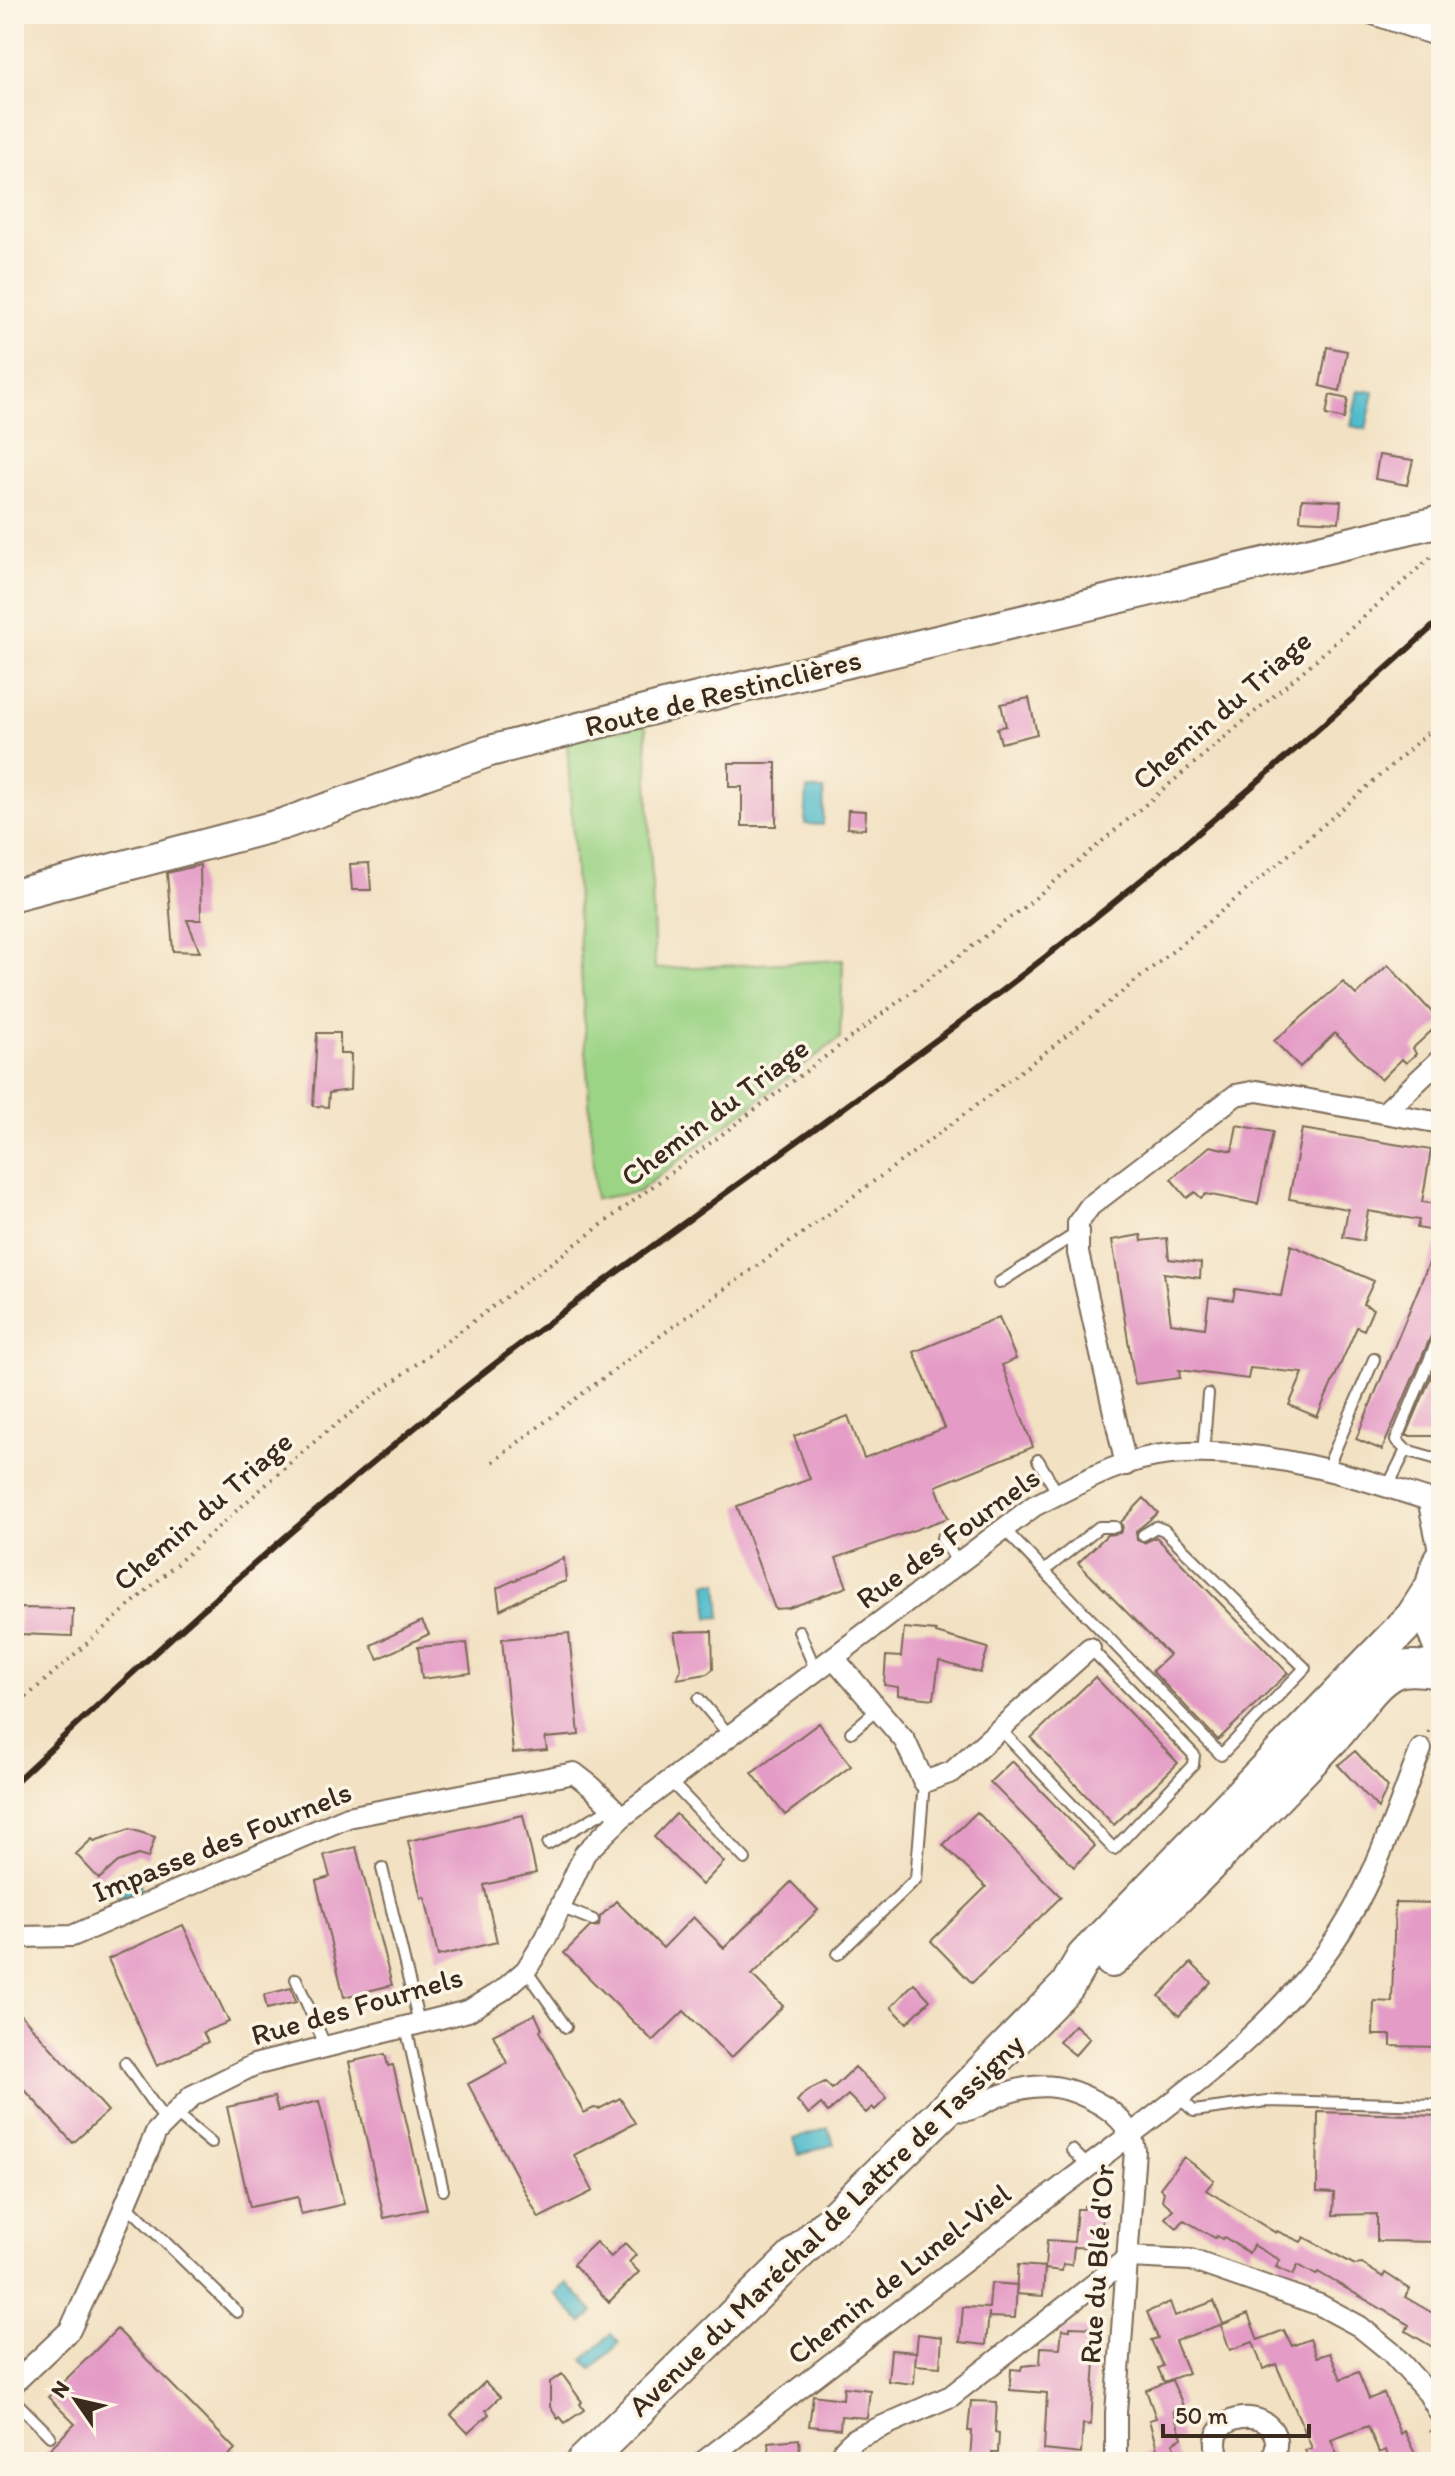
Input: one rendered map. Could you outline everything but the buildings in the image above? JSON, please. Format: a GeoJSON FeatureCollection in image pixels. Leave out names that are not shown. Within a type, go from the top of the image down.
{"type":"FeatureCollection","features":[{"type":"Feature","properties":{"kind":"main road"},"geometry":{"type":"LineString","coordinates":[[1438,1569],[1433,1625],[1441,1647]]}},
{"type":"Feature","properties":{"kind":"main road","name":"Avenue du Maréchal de Lattre de Tassigny"},"geometry":{"type":"LineString","coordinates":[[584,2462],[946,2109],[1067,1986],[1084,1957],[1413,1617],[1438,1569]]}},
{"type":"Feature","properties":{"kind":"main road","name":"Avenue du Maréchal de Lattre de Tassigny"},"geometry":{"type":"LineString","coordinates":[[1067,1986],[1106,1966],[1173,1902],[1339,1731],[1369,1692],[1393,1672],[1411,1669],[1441,1671]]}},
{"type":"Feature","properties":{"kind":"street"},"geometry":{"type":"LineString","coordinates":[[1373,14],[1441,37]]}},
{"type":"Feature","properties":{"kind":"street","name":"Route de Restinclières"},"geometry":{"type":"LineString","coordinates":[[14,895],[283,824],[490,751],[668,705],[1441,521]]}},
{"type":"Feature","properties":{"kind":"street"},"geometry":{"type":"LineString","coordinates":[[1384,1113],[1441,1059]]}},
{"type":"Feature","properties":{"kind":"street"},"geometry":{"type":"LineString","coordinates":[[1126,1465],[1078,1253],[1078,1223],[1090,1206],[1236,1095],[1257,1091],[1441,1123]]}},
{"type":"Feature","properties":{"kind":"street","name":"Rue des Fournels"},"geometry":{"type":"LineString","coordinates":[[14,2383],[70,2330],[156,2132],[192,2096],[254,2065],[468,2011],[503,1990],[526,1970],[546,1938],[585,1853],[617,1812],[670,1781],[1034,1506],[1078,1482],[1170,1454],[1243,1454],[1388,1486],[1434,1502],[1438,1569]]}},
{"type":"Feature","properties":{"kind":"street"},"geometry":{"type":"LineString","coordinates":[[834,1658],[905,1741],[924,1782],[952,1772],[1090,1648]]}},
{"type":"Feature","properties":{"kind":"street","name":"Chemin de Lunel-Viel"},"geometry":{"type":"LineString","coordinates":[[703,2462],[1131,2133],[1180,2099],[1278,2009],[1323,1957],[1352,1914],[1421,1749]]}},
{"type":"Feature","properties":{"kind":"street","name":"Impasse des Fournels"},"geometry":{"type":"LineString","coordinates":[[18,1937],[72,1936],[348,1817],[574,1773],[617,1812]]}},
{"type":"Feature","properties":{"kind":"street","name":"Rue du Blé d'Or"},"geometry":{"type":"LineString","coordinates":[[946,2109],[968,2113],[1017,2089],[1057,2086],[1079,2091],[1112,2111],[1131,2133],[1135,2150],[1116,2413],[1116,2462]]}},
{"type":"Feature","properties":{"kind":"street"},"geometry":{"type":"LineString","coordinates":[[839,2462],[845,2447],[856,2438],[951,2396],[1129,2257],[1191,2260],[1320,2305],[1359,2326],[1434,2390],[1435,2421]]}},
{"type":"Feature","properties":{"kind":"street"},"geometry":{"type":"LineString","coordinates":[[1221,2462],[1216,2450],[1221,2429],[1228,2422],[1246,2416],[1255,2417],[1270,2428],[1276,2446],[1271,2462]]}},
{"type":"Feature","properties":{"kind":"lane"},"geometry":{"type":"LineString","coordinates":[[999,1283],[1079,1232]]}},
{"type":"Feature","properties":{"kind":"lane"},"geometry":{"type":"LineString","coordinates":[[1441,1332],[1396,1440],[1406,1450],[1441,1460]]}},
{"type":"Feature","properties":{"kind":"lane"},"geometry":{"type":"LineString","coordinates":[[1326,1471],[1374,1359]]}},
{"type":"Feature","properties":{"kind":"lane"},"geometry":{"type":"LineString","coordinates":[[1203,1454],[1208,1394]]}},
{"type":"Feature","properties":{"kind":"lane"},"geometry":{"type":"LineString","coordinates":[[1388,1486],[1406,1450]]}},
{"type":"Feature","properties":{"kind":"lane"},"geometry":{"type":"LineString","coordinates":[[1038,1460],[1058,1494]]}},
{"type":"Feature","properties":{"kind":"lane"},"geometry":{"type":"LineString","coordinates":[[1044,1571],[1099,1527],[1115,1527]]}},
{"type":"Feature","properties":{"kind":"lane"},"geometry":{"type":"LineString","coordinates":[[1004,1529],[1221,1755],[1305,1668],[1164,1530],[1156,1527],[1143,1535]]}},
{"type":"Feature","properties":{"kind":"lane"},"geometry":{"type":"LineString","coordinates":[[942,1538],[958,1563]]}},
{"type":"Feature","properties":{"kind":"lane"},"geometry":{"type":"LineString","coordinates":[[799,1631],[816,1671]]}},
{"type":"Feature","properties":{"kind":"lane"},"geometry":{"type":"LineString","coordinates":[[1000,1729],[1114,1849],[1193,1765],[1194,1755],[1090,1648]]}},
{"type":"Feature","properties":{"kind":"lane"},"geometry":{"type":"LineString","coordinates":[[699,1699],[730,1736]]}},
{"type":"Feature","properties":{"kind":"lane"},"geometry":{"type":"LineString","coordinates":[[851,1732],[878,1709]]}},
{"type":"Feature","properties":{"kind":"lane"},"geometry":{"type":"LineString","coordinates":[[670,1781],[745,1859]]}},
{"type":"Feature","properties":{"kind":"lane"},"geometry":{"type":"LineString","coordinates":[[838,1954],[916,1879],[924,1782]]}},
{"type":"Feature","properties":{"kind":"lane"},"geometry":{"type":"LineString","coordinates":[[548,1844],[617,1812]]}},
{"type":"Feature","properties":{"kind":"lane"},"geometry":{"type":"LineString","coordinates":[[382,1868],[443,2190]]}},
{"type":"Feature","properties":{"kind":"lane"},"geometry":{"type":"LineString","coordinates":[[560,1907],[593,1920]]}},
{"type":"Feature","properties":{"kind":"lane"},"geometry":{"type":"LineString","coordinates":[[526,1970],[566,2027]]}},
{"type":"Feature","properties":{"kind":"lane"},"geometry":{"type":"LineString","coordinates":[[296,1979],[326,2047]]}},
{"type":"Feature","properties":{"kind":"lane"},"geometry":{"type":"LineString","coordinates":[[125,2063],[171,2118],[211,2143]]}},
{"type":"Feature","properties":{"kind":"lane"},"geometry":{"type":"LineString","coordinates":[[1180,2099],[1194,2111],[1267,2101],[1441,2105]]}},
{"type":"Feature","properties":{"kind":"lane"},"geometry":{"type":"LineString","coordinates":[[1072,2150],[1088,2166]]}},
{"type":"Feature","properties":{"kind":"lane"},"geometry":{"type":"LineString","coordinates":[[126,2204],[237,2312]]}},
{"type":"Feature","properties":{"kind":"lane"},"geometry":{"type":"LineString","coordinates":[[14,2400],[50,2436]]}},
{"type":"Feature","properties":{"kind":"path","name":"Chemin du Triage"},"geometry":{"type":"LineString","coordinates":[[14,1708],[322,1435],[1027,905],[1310,665],[1441,548]]}},
{"type":"Feature","properties":{"kind":"path"},"geometry":{"type":"LineString","coordinates":[[493,1462],[610,1371],[946,1128],[1141,977],[1441,721]]}},
{"type":"Feature","properties":{"kind":"path"},"geometry":{"type":"LineString","coordinates":[[1435,2421],[1441,2453]]}},
{"type":"Feature","properties":{"kind":"green space"},"geometry":{"type":"Polygon","coordinates":[[[646,724],[655,969],[843,960],[840,1038],[638,1192],[595,1199],[567,741],[646,724]]]}},
{"type":"Feature","properties":{"kind":"water"},"geometry":{"type":"Polygon","coordinates":[[[1358,390],[1374,392],[1366,429],[1351,426],[1358,390]]]}},
{"type":"Feature","properties":{"kind":"water"},"geometry":{"type":"Polygon","coordinates":[[[807,789],[824,790],[823,825],[805,824],[807,789]]]}},
{"type":"Feature","properties":{"kind":"water"},"geometry":{"type":"Polygon","coordinates":[[[718,1582],[721,1617],[709,1618],[706,1583],[718,1582]]]}},
{"type":"Feature","properties":{"kind":"water"},"geometry":{"type":"Polygon","coordinates":[[[136,1869],[143,1895],[119,1902],[117,1895],[124,1893],[118,1874],[136,1869]]]}},
{"type":"Feature","properties":{"kind":"water"},"geometry":{"type":"Polygon","coordinates":[[[828,2128],[834,2144],[799,2155],[794,2139],[828,2128]]]}},
{"type":"Feature","properties":{"kind":"water"},"geometry":{"type":"Polygon","coordinates":[[[567,2283],[594,2312],[582,2323],[555,2294],[567,2283]]]}},
{"type":"Feature","properties":{"kind":"water"},"geometry":{"type":"Polygon","coordinates":[[[611,2334],[619,2343],[592,2369],[583,2360],[611,2334]]]}},
{"type":"Feature","properties":{"kind":"railway"},"geometry":{"type":"LineString","coordinates":[[14,1783],[257,1562],[382,1455],[573,1304],[891,1073],[1072,936],[1233,803],[1441,619]]}}]}
